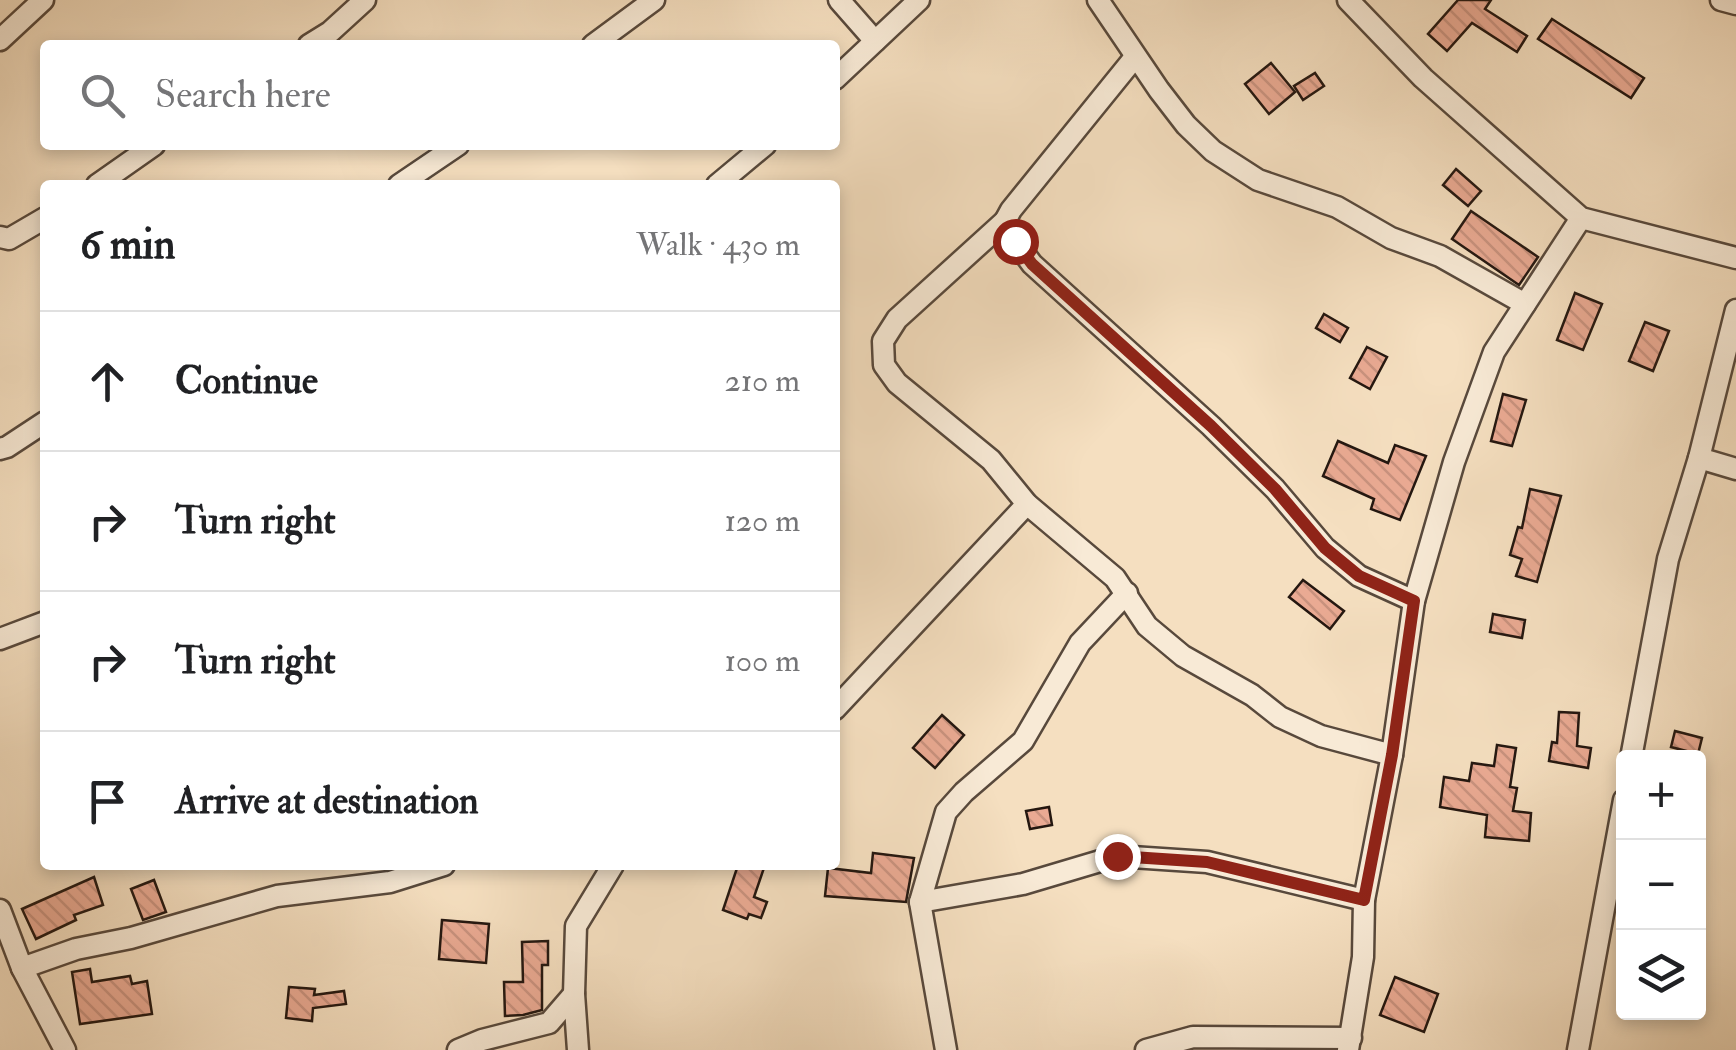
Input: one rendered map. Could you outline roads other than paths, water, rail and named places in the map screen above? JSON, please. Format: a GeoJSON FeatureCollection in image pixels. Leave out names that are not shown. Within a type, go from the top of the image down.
{"type":"FeatureCollection","features":[{"type":"Feature","properties":{"kind":"street"},"geometry":{"type":"LineString","coordinates":[[0,40],[44,0]]}},
{"type":"Feature","properties":{"kind":"street"},"geometry":{"type":"LineString","coordinates":[[317,40],[364,0]]}},
{"type":"Feature","properties":{"kind":"street"},"geometry":{"type":"LineString","coordinates":[[600,40],[654,0]]}},
{"type":"Feature","properties":{"kind":"street"},"geometry":{"type":"LineString","coordinates":[[839,0],[875,41]]}},
{"type":"Feature","properties":{"kind":"street"},"geometry":{"type":"LineString","coordinates":[[840,74],[919,0]]}},
{"type":"Feature","properties":{"kind":"street"},"geometry":{"type":"LineString","coordinates":[[1098,0],[1134,57],[1186,126],[1213,151],[1258,180],[1337,207],[1391,238],[1440,256],[1524,304]]}},
{"type":"Feature","properties":{"kind":"street"},"geometry":{"type":"LineString","coordinates":[[1348,0],[1423,78],[1581,218],[1736,258]]}},
{"type":"Feature","properties":{"kind":"street"},"geometry":{"type":"LineString","coordinates":[[1722,0],[1736,4]]}},
{"type":"Feature","properties":{"kind":"street"},"geometry":{"type":"LineString","coordinates":[[1134,57],[1005,221],[897,319],[883,341],[884,366],[897,382],[992,460],[1027,504],[1115,578],[1146,626],[1182,656],[1252,695],[1280,717],[1321,736],[1392,755]]}},
{"type":"Feature","properties":{"kind":"street"},"geometry":{"type":"LineString","coordinates":[[104,180],[147,150]]}},
{"type":"Feature","properties":{"kind":"street"},"geometry":{"type":"LineString","coordinates":[[406,180],[451,150]]}},
{"type":"Feature","properties":{"kind":"street"},"geometry":{"type":"LineString","coordinates":[[722,180],[759,150]]}},
{"type":"Feature","properties":{"kind":"street"},"geometry":{"type":"LineString","coordinates":[[1146,1050],[1193,1037],[1350,1044],[1364,957],[1364,900],[1392,755],[1414,601],[1454,462],[1494,352],[1581,218]]}},
{"type":"Feature","properties":{"kind":"street"},"geometry":{"type":"LineString","coordinates":[[3,240],[40,221]]}},
{"type":"Feature","properties":{"kind":"street"},"geometry":{"type":"LineString","coordinates":[[1005,221],[1032,264],[1211,426],[1275,489],[1325,548],[1359,576],[1414,601]]}},
{"type":"Feature","properties":{"kind":"street"},"geometry":{"type":"LineString","coordinates":[[1632,750],[1668,559],[1699,458],[1736,310]]}},
{"type":"Feature","properties":{"kind":"street"},"geometry":{"type":"LineString","coordinates":[[0,448],[7,448],[40,425]]}},
{"type":"Feature","properties":{"kind":"street"},"geometry":{"type":"LineString","coordinates":[[1699,458],[1736,468]]}},
{"type":"Feature","properties":{"kind":"street"},"geometry":{"type":"LineString","coordinates":[[840,705],[1027,504]]}},
{"type":"Feature","properties":{"kind":"street"},"geometry":{"type":"LineString","coordinates":[[946,1050],[920,902],[946,812],[1023,741],[1080,644],[1126,593]]}},
{"type":"Feature","properties":{"kind":"street"},"geometry":{"type":"LineString","coordinates":[[0,639],[40,624]]}},
{"type":"Feature","properties":{"kind":"street"},"geometry":{"type":"LineString","coordinates":[[1578,1050],[1617,840]]}},
{"type":"Feature","properties":{"kind":"street"},"geometry":{"type":"LineString","coordinates":[[920,902],[1023,884],[1117,856],[1207,862],[1364,900]]}},
{"type":"Feature","properties":{"kind":"street"},"geometry":{"type":"LineString","coordinates":[[22,968],[277,896],[390,882],[428,870]]}},
{"type":"Feature","properties":{"kind":"street"},"geometry":{"type":"LineString","coordinates":[[578,1050],[574,994],[576,926],[609,870]]}},
{"type":"Feature","properties":{"kind":"street"},"geometry":{"type":"LineString","coordinates":[[0,910],[22,968],[65,1050]]}},
{"type":"Feature","properties":{"kind":"street"},"geometry":{"type":"LineString","coordinates":[[458,1050],[482,1040],[549,1024],[574,994]]}}]}
